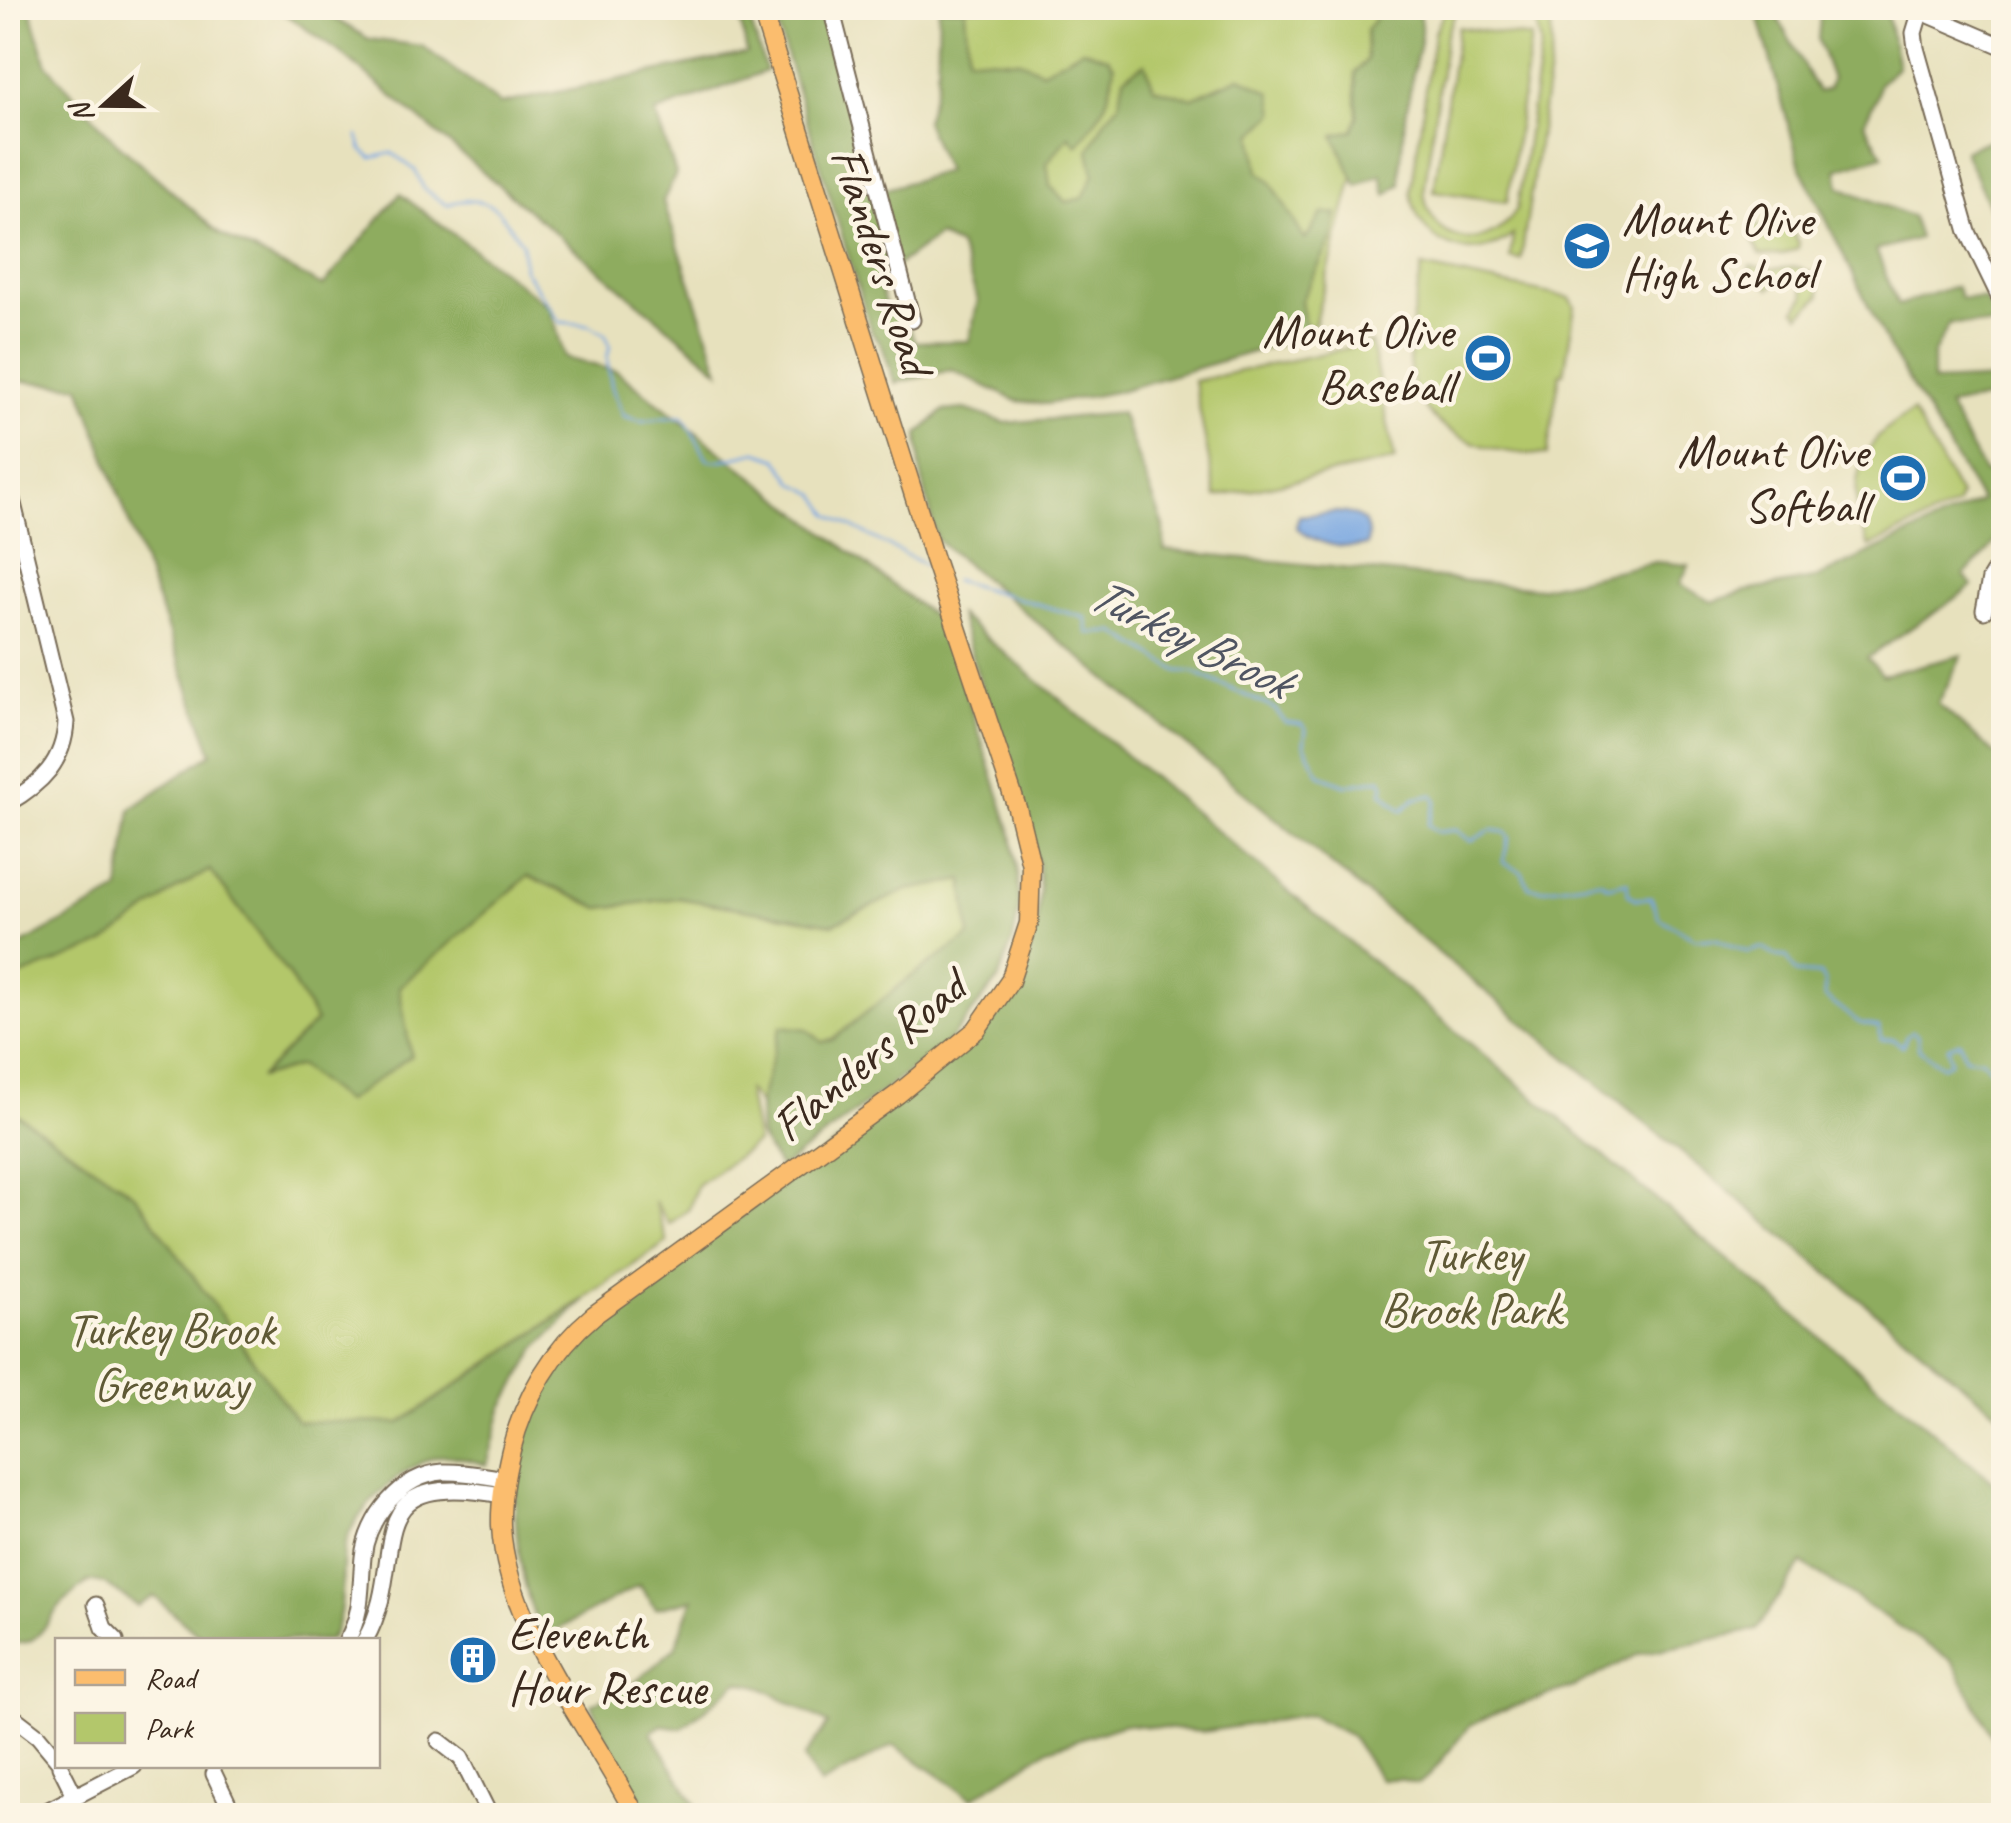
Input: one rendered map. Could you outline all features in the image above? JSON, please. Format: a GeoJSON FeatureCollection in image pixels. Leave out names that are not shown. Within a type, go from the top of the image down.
{"type":"FeatureCollection","features":[{"type":"Feature","properties":{"kind":"main road","name":"Flanders Road"},"geometry":{"type":"LineString","coordinates":[[636,1816],[525,1620],[512,1583],[503,1542],[504,1487],[517,1430],[529,1400],[553,1358],[578,1329],[636,1282],[898,1094],[976,1030],[1010,981],[1030,922],[1031,865],[1022,824],[933,556],[761,8]]}},
{"type":"Feature","properties":{"kind":"street"},"geometry":{"type":"LineString","coordinates":[[830,8],[912,320]]}},
{"type":"Feature","properties":{"kind":"street"},"geometry":{"type":"LineString","coordinates":[[2004,46],[1917,9],[1916,48],[1962,214],[1974,249],[2004,306]]}},
{"type":"Feature","properties":{"kind":"street"},"geometry":{"type":"LineString","coordinates":[[8,483],[66,722],[63,744],[52,768],[40,782],[8,803]]}},
{"type":"Feature","properties":{"kind":"street"},"geometry":{"type":"LineString","coordinates":[[1984,611],[1990,579],[2004,556]]}},
{"type":"Feature","properties":{"kind":"street"},"geometry":{"type":"LineString","coordinates":[[348,1638],[360,1608],[367,1538],[387,1502],[411,1483],[435,1473],[504,1487]]}},
{"type":"Feature","properties":{"kind":"street"},"geometry":{"type":"LineString","coordinates":[[367,1638],[393,1527],[402,1510],[419,1496],[436,1490],[504,1487]]}},
{"type":"Feature","properties":{"kind":"street"},"geometry":{"type":"LineString","coordinates":[[96,1605],[104,1628],[114,1638]]}},
{"type":"Feature","properties":{"kind":"street"},"geometry":{"type":"LineString","coordinates":[[8,1713],[38,1736],[55,1758]]}},
{"type":"Feature","properties":{"kind":"street"},"geometry":{"type":"LineString","coordinates":[[440,1741],[461,1758],[490,1816]]}},
{"type":"Feature","properties":{"kind":"street"},"geometry":{"type":"LineString","coordinates":[[61,1768],[74,1794]]}},
{"type":"Feature","properties":{"kind":"street"},"geometry":{"type":"LineString","coordinates":[[37,1816],[130,1768]]}},
{"type":"Feature","properties":{"kind":"street"},"geometry":{"type":"LineString","coordinates":[[214,1774],[234,1816]]}},
{"type":"Feature","properties":{"kind":"green space"},"geometry":{"type":"Polygon","coordinates":[[[8,8],[30,8],[47,65],[114,140],[220,234],[323,286],[400,194],[550,307],[565,358],[617,371],[944,625],[1012,835],[1019,908],[1013,940],[998,980],[949,1041],[780,1169],[760,1137],[759,1104],[781,1026],[807,1029],[822,1042],[832,1040],[970,936],[963,880],[907,890],[833,924],[678,898],[600,908],[528,876],[399,987],[411,1056],[345,1102],[299,1066],[259,1078],[316,1021],[288,974],[210,870],[175,890],[103,944],[8,981],[8,952],[119,891],[131,809],[212,753],[80,386],[8,380],[8,8]]]}},
{"type":"Feature","properties":{"kind":"green space"},"geometry":{"type":"Polygon","coordinates":[[[276,8],[317,8],[369,39],[422,46],[500,104],[747,53],[738,8],[746,8],[766,71],[655,113],[676,174],[663,201],[720,371],[341,53],[276,8]]]}},
{"type":"Feature","properties":{"kind":"green space"},"geometry":{"type":"Polygon","coordinates":[[[772,8],[828,8],[873,193],[946,171],[925,121],[937,81],[939,8],[965,8],[968,57],[1019,60],[1042,71],[1082,49],[1108,57],[1114,65],[1110,91],[1098,116],[1077,145],[1069,136],[1047,163],[1050,186],[1066,202],[1083,198],[1094,174],[1089,150],[1104,121],[1119,104],[1124,77],[1145,63],[1154,88],[1192,98],[1240,77],[1271,92],[1275,113],[1253,134],[1259,172],[1271,182],[1305,240],[1322,214],[1337,213],[1333,237],[1301,301],[1307,336],[1115,392],[1046,404],[1017,401],[952,370],[895,383],[882,345],[872,333],[772,8]],[[938,236],[877,280],[888,312],[901,310],[915,342],[969,341],[978,300],[959,246],[938,236]]]}},
{"type":"Feature","properties":{"kind":"green space"},"geometry":{"type":"Polygon","coordinates":[[[956,8],[1398,8],[1314,325],[1003,347],[956,8]]]}},
{"type":"Feature","properties":{"kind":"green space"},"geometry":{"type":"Polygon","coordinates":[[[1375,8],[1417,8],[1421,26],[1404,131],[1400,184],[1386,195],[1381,174],[1357,186],[1334,135],[1353,130],[1357,117],[1355,72],[1367,60],[1366,30],[1375,19],[1375,8]]]}},
{"type":"Feature","properties":{"kind":"green space"},"geometry":{"type":"Polygon","coordinates":[[[1446,8],[1463,8],[1454,16],[1446,35],[1424,192],[1438,224],[1449,234],[1463,238],[1492,233],[1506,224],[1517,209],[1541,45],[1537,27],[1523,8],[1540,8],[1551,28],[1552,50],[1521,260],[1510,258],[1513,235],[1480,249],[1448,245],[1424,226],[1415,210],[1411,192],[1434,33],[1446,8]]]}},
{"type":"Feature","properties":{"kind":"green space"},"geometry":{"type":"Polygon","coordinates":[[[1756,8],[1781,8],[1779,20],[1818,92],[1828,89],[1832,79],[1818,40],[1821,8],[1870,8],[1887,15],[1898,66],[1879,84],[1864,123],[1883,155],[1837,169],[1840,187],[1912,217],[1919,238],[1876,250],[1898,305],[1956,286],[1961,298],[1985,299],[1998,326],[1950,323],[1933,355],[1933,382],[2003,379],[2003,396],[1948,406],[1984,472],[2003,478],[1999,533],[1964,575],[1973,586],[1867,658],[1883,675],[1962,655],[1938,704],[2003,761],[2003,1417],[937,540],[920,469],[918,434],[943,411],[965,409],[1006,423],[1121,413],[1164,527],[1164,550],[1538,588],[1656,562],[1689,565],[1680,584],[1712,602],[1746,591],[1814,579],[1981,501],[1890,350],[1800,166],[1756,8]]]}},
{"type":"Feature","properties":{"kind":"green space"},"geometry":{"type":"Polygon","coordinates":[[[1458,27],[1531,38],[1507,202],[1434,191],[1458,27]]]}},
{"type":"Feature","properties":{"kind":"green space"},"geometry":{"type":"Polygon","coordinates":[[[2003,134],[2003,209],[1991,210],[1964,151],[2003,134]]]}},
{"type":"Feature","properties":{"kind":"green space"},"geometry":{"type":"Polygon","coordinates":[[[1784,219],[1799,243],[1798,248],[1783,255],[1760,255],[1750,235],[1755,225],[1763,228],[1784,219]]]}},
{"type":"Feature","properties":{"kind":"green space"},"geometry":{"type":"Polygon","coordinates":[[[1750,266],[1798,267],[1812,273],[1818,281],[1820,296],[1800,315],[1795,310],[1805,297],[1801,282],[1783,277],[1770,289],[1750,266]]]}},
{"type":"Feature","properties":{"kind":"green space","name":"Mount Olive Baseball"},"geometry":{"type":"Polygon","coordinates":[[[1422,267],[1570,298],[1575,306],[1547,455],[1480,445],[1442,425],[1427,410],[1416,391],[1409,356],[1422,267]]]}},
{"type":"Feature","properties":{"kind":"green space"},"geometry":{"type":"Polygon","coordinates":[[[1371,343],[1395,460],[1216,497],[1194,381],[1371,343]]]}},
{"type":"Feature","properties":{"kind":"green space","name":"Mount Olive Softball"},"geometry":{"type":"Polygon","coordinates":[[[1913,412],[1960,496],[1957,505],[1869,547],[1857,506],[1860,469],[1878,437],[1913,412]]]}},
{"type":"Feature","properties":{"kind":"green space","name":"Turkey Brook Park"},"geometry":{"type":"Polygon","coordinates":[[[959,615],[2003,1490],[2003,1756],[1952,1661],[1802,1563],[1756,1630],[1639,1654],[1574,1687],[1497,1712],[1470,1725],[1418,1784],[1380,1779],[1351,1736],[1310,1715],[1202,1732],[1124,1724],[1049,1749],[972,1798],[894,1745],[820,1785],[804,1758],[828,1724],[759,1686],[738,1682],[682,1728],[662,1725],[651,1732],[698,1815],[649,1815],[603,1732],[592,1704],[638,1680],[675,1648],[693,1599],[656,1608],[639,1585],[542,1638],[524,1581],[516,1521],[516,1491],[525,1433],[545,1385],[583,1334],[980,1035],[1008,997],[1034,934],[1040,888],[1038,864],[959,615]]]}},
{"type":"Feature","properties":{"kind":"green space","name":"Turkey Brook Greenway"},"geometry":{"type":"Polygon","coordinates":[[[210,870],[288,974],[316,1021],[262,1077],[299,1066],[528,876],[600,908],[678,898],[832,924],[907,890],[963,880],[971,936],[909,978],[831,1041],[822,1042],[781,1027],[759,1104],[747,1089],[757,1143],[697,1185],[689,1209],[669,1224],[654,1201],[667,1242],[400,1423],[8,1625],[8,962],[175,890],[210,870]]]}},
{"type":"Feature","properties":{"kind":"green space","name":"Turkey Brook Greenway"},"geometry":{"type":"Polygon","coordinates":[[[8,1108],[135,1195],[297,1421],[400,1423],[585,1299],[536,1349],[502,1409],[487,1465],[446,1456],[427,1460],[396,1479],[367,1506],[344,1550],[340,1610],[330,1638],[202,1638],[154,1596],[138,1606],[105,1584],[88,1581],[63,1603],[34,1638],[8,1642],[8,1108]]]}},
{"type":"Feature","properties":{"kind":"water"},"geometry":{"type":"Polygon","coordinates":[[[1336,512],[1362,520],[1367,529],[1367,545],[1330,544],[1296,527],[1299,516],[1336,512]]]}},
{"type":"Feature","properties":{"kind":"waterway","name":"Turkey Brook"},"geometry":{"type":"LineString","coordinates":[[358,136],[362,150],[372,158],[392,153],[415,170],[424,189],[447,205],[478,201],[498,211],[522,242],[524,269],[560,322],[589,325],[605,334],[610,345],[607,359],[612,388],[624,416],[641,421],[683,416],[708,460],[757,452],[778,459],[794,483],[816,494],[830,515],[925,565]]}},
{"type":"Feature","properties":{"kind":"waterway","name":"Turkey Brook"},"geometry":{"type":"LineString","coordinates":[[954,580],[1086,618],[1088,633],[1115,632],[1178,671],[1194,672],[1275,709],[1285,722],[1301,724],[1306,729],[1304,744],[1320,775],[1346,785],[1381,779],[1382,792],[1402,811],[1414,799],[1433,795],[1436,801],[1428,825],[1438,832],[1456,830],[1471,841],[1491,830],[1505,832],[1509,837],[1503,862],[1522,872],[1529,887],[1600,881],[1608,886],[1627,882],[1628,893],[1636,899],[1651,898],[1659,918],[1694,938],[1716,939],[1748,952],[1762,948],[1787,957],[1796,973],[1820,975],[1825,983],[1824,997],[1860,1023],[1879,1027],[1881,1040],[1893,1039],[1903,1046],[1912,1032],[1917,1035],[1919,1049],[1943,1066],[1951,1062],[1948,1047],[1960,1042],[1965,1057],[1982,1059],[1995,1074],[2000,1074],[2004,1064]]}},
{"type":"Feature","properties":{"kind":"place","name":"Mount Olive High School"},"geometry":{"type":"Point","coordinates":[1587,246]}},
{"type":"Feature","properties":{"kind":"place","name":"Mount Olive Baseball"},"geometry":{"type":"Point","coordinates":[1488,358]}},
{"type":"Feature","properties":{"kind":"place","name":"Mount Olive Softball"},"geometry":{"type":"Point","coordinates":[1903,478]}},
{"type":"Feature","properties":{"kind":"place","name":"Eleventh Hour Rescue"},"geometry":{"type":"Point","coordinates":[473,1660]}}]}
